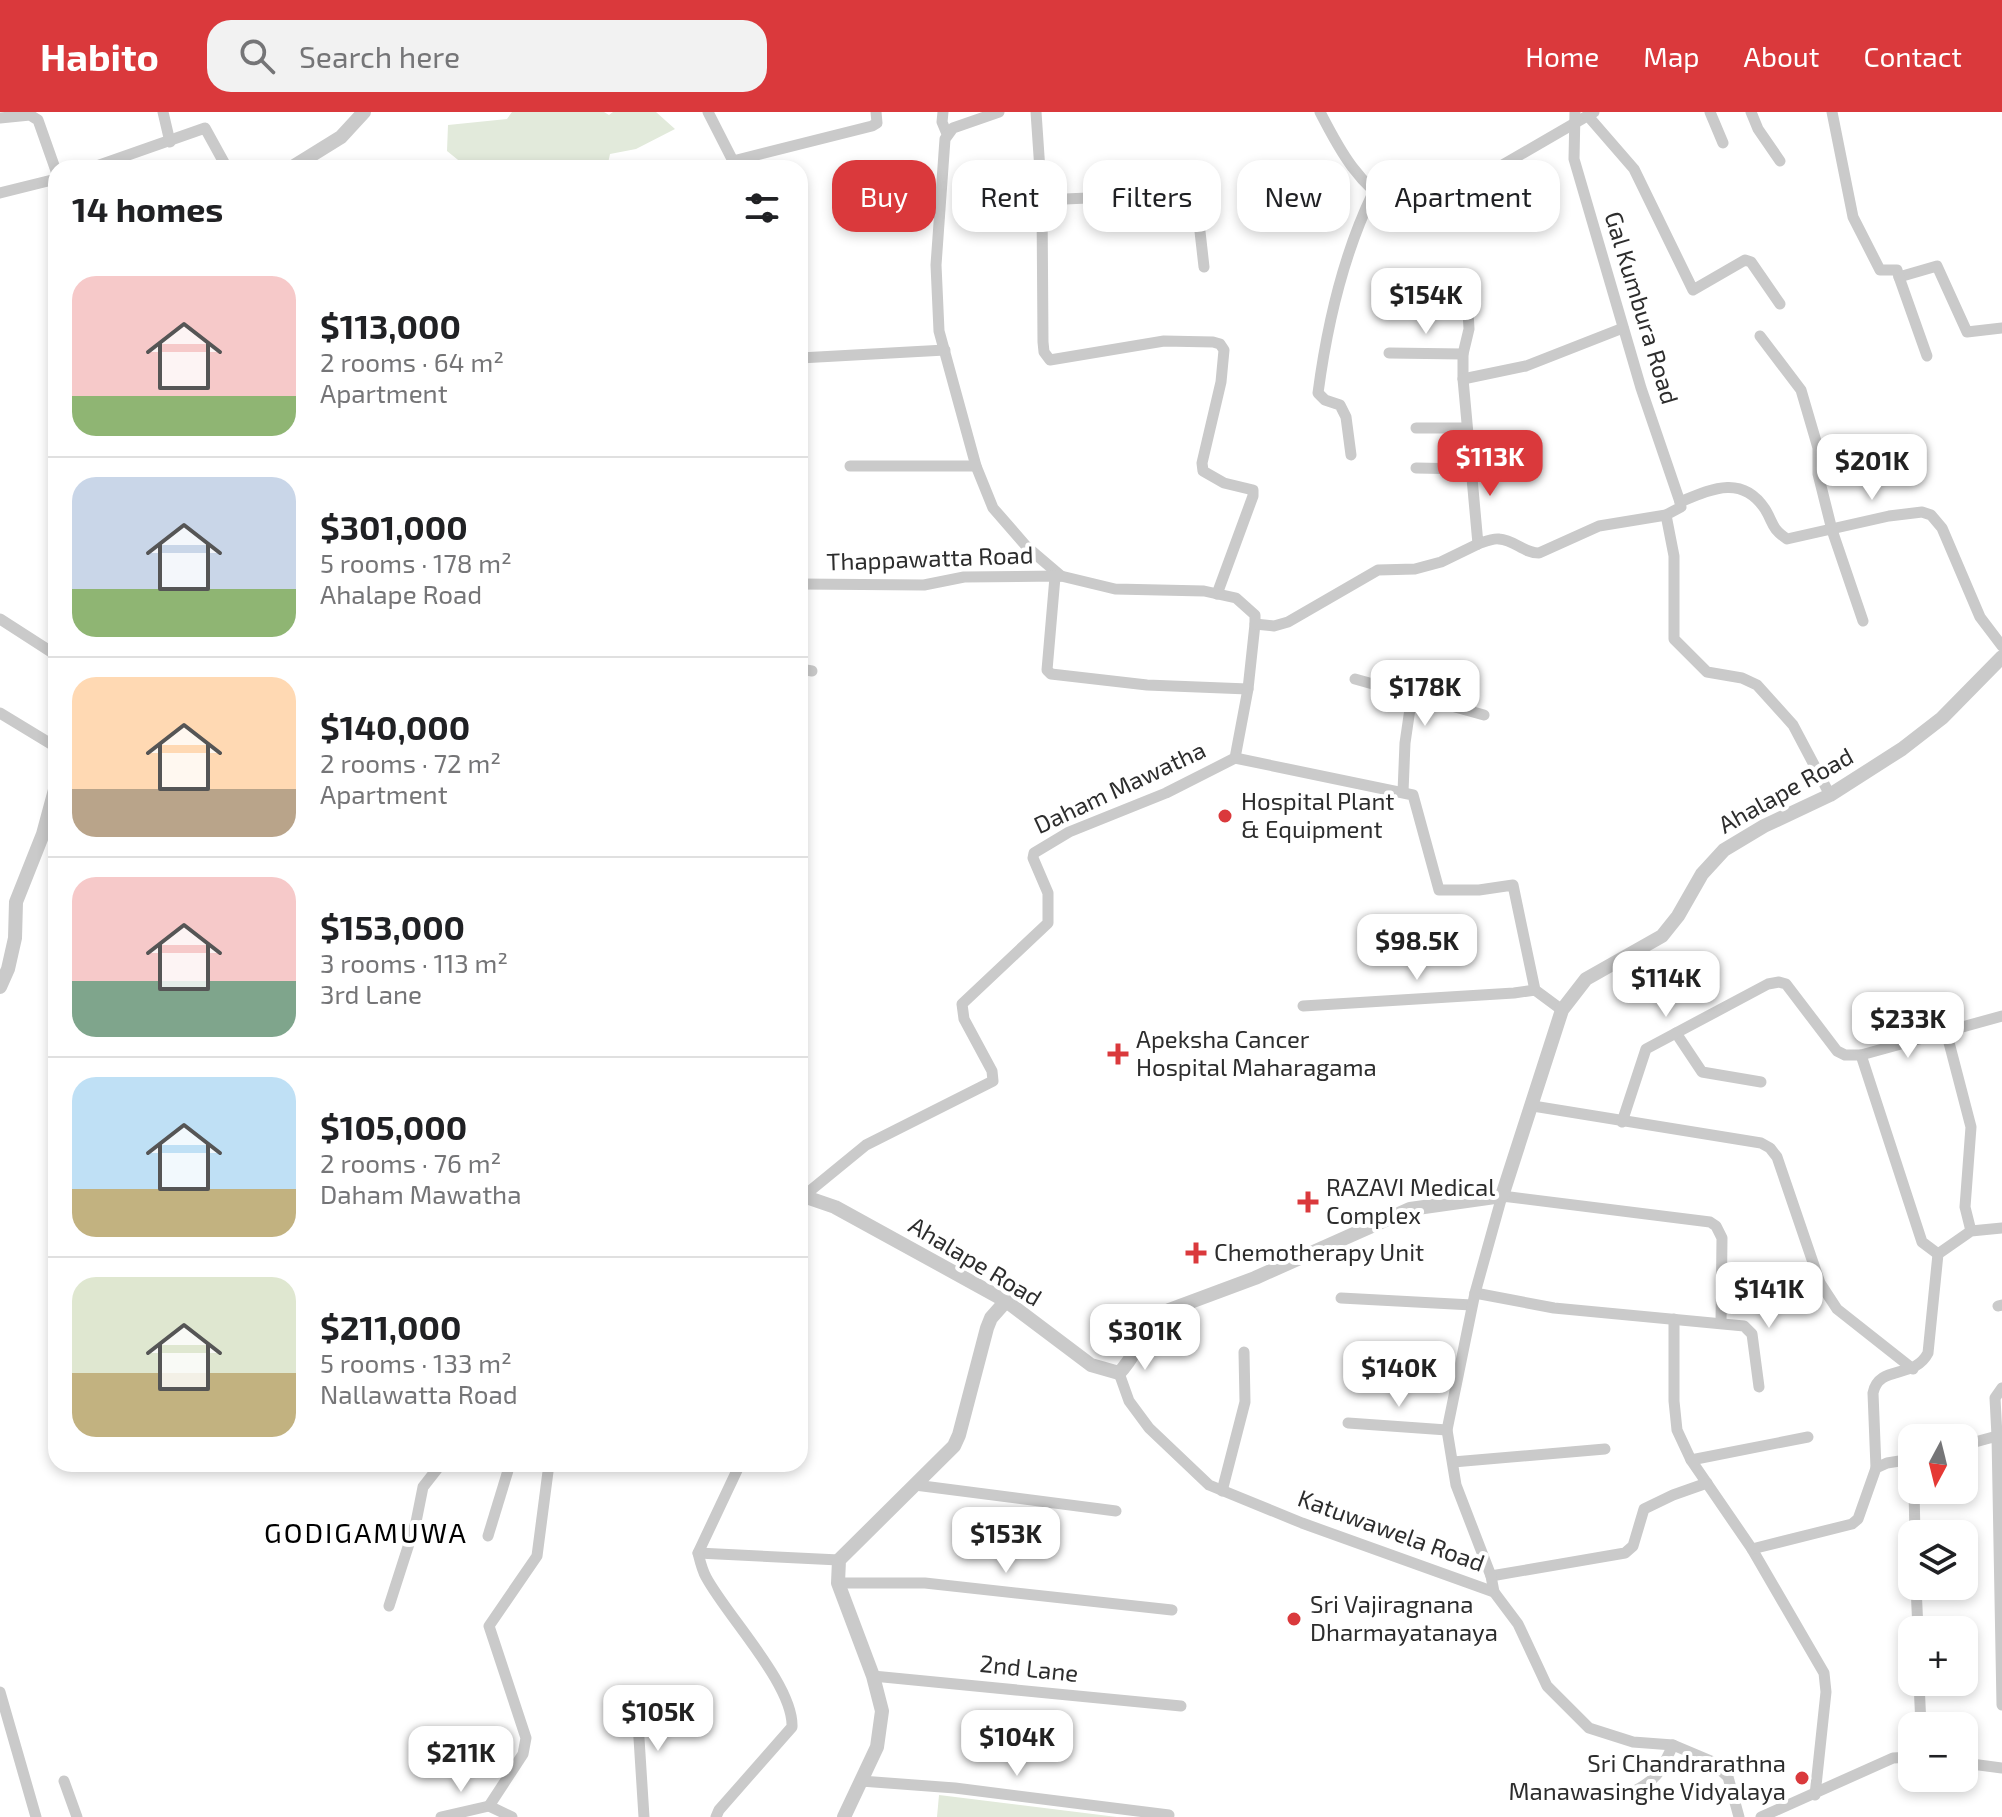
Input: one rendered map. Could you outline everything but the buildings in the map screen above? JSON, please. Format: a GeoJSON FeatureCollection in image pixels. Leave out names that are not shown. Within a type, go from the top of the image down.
{"type":"FeatureCollection","features":[{"type":"Feature","properties":{"kind":"street"},"geometry":{"type":"LineString","coordinates":[[163,112],[170,142]]}},
{"type":"Feature","properties":{"kind":"street"},"geometry":{"type":"LineString","coordinates":[[304,160],[341,137],[364,112]]}},
{"type":"Feature","properties":{"kind":"street"},"geometry":{"type":"LineString","coordinates":[[708,112],[731,160]]}},
{"type":"Feature","properties":{"kind":"street"},"geometry":{"type":"LineString","coordinates":[[751,160],[872,126],[877,123],[876,112]]}},
{"type":"Feature","properties":{"kind":"street"},"geometry":{"type":"LineString","coordinates":[[943,112],[942,122],[947,134],[935,287],[939,331],[976,466],[993,508],[1058,577],[1115,589],[1204,591],[1236,598],[1255,615],[1255,624],[1274,626],[1288,622],[1378,570],[1415,569],[1441,562],[1498,538],[1528,553],[1539,553],[1599,526],[1666,515],[1681,507],[1680,502],[1709,490],[1731,486],[1753,494],[1766,510],[1774,530],[1787,539],[1889,516],[1922,512],[1931,515],[1942,528],[1980,617],[2002,646]]}},
{"type":"Feature","properties":{"kind":"street"},"geometry":{"type":"LineString","coordinates":[[947,134],[953,128],[999,112]]}},
{"type":"Feature","properties":{"kind":"street"},"geometry":{"type":"LineString","coordinates":[[1036,112],[1039,160]]}},
{"type":"Feature","properties":{"kind":"street"},"geometry":{"type":"LineString","coordinates":[[1320,112],[1339,150],[1366,184]]}},
{"type":"Feature","properties":{"kind":"street"},"geometry":{"type":"LineString","coordinates":[[1710,112],[1723,143]]}},
{"type":"Feature","properties":{"kind":"street"},"geometry":{"type":"LineString","coordinates":[[1751,112],[1758,129],[1780,161]]}},
{"type":"Feature","properties":{"kind":"street"},"geometry":{"type":"LineString","coordinates":[[1832,112],[1853,217],[1880,270],[1897,270],[1927,356]]}},
{"type":"Feature","properties":{"kind":"street"},"geometry":{"type":"LineString","coordinates":[[1509,160],[1575,118],[1591,114],[1634,169],[1693,290],[1745,260],[1751,262],[1780,304]]}},
{"type":"Feature","properties":{"kind":"street"},"geometry":{"type":"LineString","coordinates":[[2,116],[30,115],[38,120],[52,160]]}},
{"type":"Feature","properties":{"kind":"street","name":"Gal Kumbura Road"},"geometry":{"type":"LineString","coordinates":[[1575,118],[1574,159],[1641,388],[1680,502]]}},
{"type":"Feature","properties":{"kind":"street"},"geometry":{"type":"LineString","coordinates":[[115,160],[205,128],[223,160]]}},
{"type":"Feature","properties":{"kind":"street"},"geometry":{"type":"LineString","coordinates":[[0,193],[48,181]]}},
{"type":"Feature","properties":{"kind":"street"},"geometry":{"type":"LineString","coordinates":[[1067,199],[1196,196],[1204,267]]}},
{"type":"Feature","properties":{"kind":"street"},"geometry":{"type":"LineString","coordinates":[[1351,455],[1346,417],[1340,405],[1325,400],[1318,393],[1326,333],[1366,208]]}},
{"type":"Feature","properties":{"kind":"street"},"geometry":{"type":"LineString","coordinates":[[1042,232],[1043,342],[1044,352],[1050,360],[1164,341],[1213,342],[1220,344],[1224,350],[1221,382],[1202,463],[1203,471],[1224,483],[1253,490],[1253,496],[1217,594]]}},
{"type":"Feature","properties":{"kind":"street"},"geometry":{"type":"LineString","coordinates":[[1899,277],[1937,266],[1967,332],[2002,328]]}},
{"type":"Feature","properties":{"kind":"street"},"geometry":{"type":"LineString","coordinates":[[1467,294],[1469,329],[1463,354],[1463,379],[1478,544]]}},
{"type":"Feature","properties":{"kind":"street"},"geometry":{"type":"LineString","coordinates":[[1463,379],[1526,366],[1623,328]]}},
{"type":"Feature","properties":{"kind":"street"},"geometry":{"type":"LineString","coordinates":[[1760,336],[1801,390],[1818,448],[1818,474],[1832,530],[1863,621]]}},
{"type":"Feature","properties":{"kind":"street"},"geometry":{"type":"LineString","coordinates":[[808,358],[945,350]]}},
{"type":"Feature","properties":{"kind":"street"},"geometry":{"type":"LineString","coordinates":[[1389,353],[1463,354]]}},
{"type":"Feature","properties":{"kind":"street"},"geometry":{"type":"LineString","coordinates":[[1416,428],[1466,428]]}},
{"type":"Feature","properties":{"kind":"street"},"geometry":{"type":"LineString","coordinates":[[850,466],[976,466]]}},
{"type":"Feature","properties":{"kind":"street"},"geometry":{"type":"LineString","coordinates":[[1416,468],[1469,469]]}},
{"type":"Feature","properties":{"kind":"street"},"geometry":{"type":"LineString","coordinates":[[1666,515],[1674,556],[1674,639],[1707,672],[1742,678],[1757,685],[1793,725],[1830,795]]}},
{"type":"Feature","properties":{"kind":"street","name":"Thappawatta Road"},"geometry":{"type":"LineString","coordinates":[[808,584],[924,585],[964,577],[1058,577]]}},
{"type":"Feature","properties":{"kind":"street"},"geometry":{"type":"LineString","coordinates":[[1058,577],[1047,670],[1051,674],[1147,685],[1248,689]]}},
{"type":"Feature","properties":{"kind":"street"},"geometry":{"type":"LineString","coordinates":[[0,619],[48,650]]}},
{"type":"Feature","properties":{"kind":"street","name":"Daham Mawatha"},"geometry":{"type":"LineString","coordinates":[[808,1191],[866,1145],[993,1081],[992,1071],[964,1019],[962,1004],[1048,923],[1048,893],[1033,858],[1034,853],[1069,832],[1166,793],[1235,758],[1248,689],[1255,624]]}},
{"type":"Feature","properties":{"kind":"street","name":"Ahalape Road"},"geometry":{"type":"LineString","coordinates":[[1502,1196],[1562,1010],[1586,979],[1662,936],[1678,916],[1702,874],[1724,850],[1764,826],[1830,795],[1902,749],[1942,718],[2002,657]]}},
{"type":"Feature","properties":{"kind":"street"},"geometry":{"type":"LineString","coordinates":[[1355,679],[1484,715]]}},
{"type":"Feature","properties":{"kind":"street"},"geometry":{"type":"LineString","coordinates":[[1403,792],[1405,743],[1412,695]]}},
{"type":"Feature","properties":{"kind":"street"},"geometry":{"type":"LineString","coordinates":[[0,713],[48,742]]}},
{"type":"Feature","properties":{"kind":"street"},"geometry":{"type":"LineString","coordinates":[[1235,758],[1413,795],[1439,890],[1479,890],[1513,885],[1535,990],[1562,1010]]}},
{"type":"Feature","properties":{"kind":"street"},"geometry":{"type":"LineString","coordinates":[[0,987],[15,938],[16,902],[48,816]]}},
{"type":"Feature","properties":{"kind":"street"},"geometry":{"type":"LineString","coordinates":[[1622,1122],[1646,1049],[1768,984],[1786,984],[1837,1051],[1845,1055],[1861,1055],[2002,1016]]}},
{"type":"Feature","properties":{"kind":"street"},"geometry":{"type":"LineString","coordinates":[[1303,1006],[1535,990]]}},
{"type":"Feature","properties":{"kind":"street"},"geometry":{"type":"LineString","coordinates":[[1946,1031],[1971,1127],[1965,1207],[1971,1231]]}},
{"type":"Feature","properties":{"kind":"street"},"geometry":{"type":"LineString","coordinates":[[1676,1033],[1702,1072],[1761,1082]]}},
{"type":"Feature","properties":{"kind":"street"},"geometry":{"type":"LineString","coordinates":[[1861,1055],[1922,1242],[1938,1254]]}},
{"type":"Feature","properties":{"kind":"street"},"geometry":{"type":"LineString","coordinates":[[1533,1106],[1761,1143],[1770,1148],[1777,1157],[1820,1283],[1837,1309],[1913,1369]]}},
{"type":"Feature","properties":{"kind":"street"},"geometry":{"type":"LineString","coordinates":[[1494,1592],[1491,1576],[1456,1485],[1447,1430],[1472,1305],[1502,1196]]}},
{"type":"Feature","properties":{"kind":"street"},"geometry":{"type":"LineString","coordinates":[[1119,1373],[1149,1327],[1157,1317],[1169,1310],[1255,1278],[1410,1209],[1502,1196],[1710,1222],[1722,1238],[1721,1323]]}},
{"type":"Feature","properties":{"kind":"street","name":"Ahalape Road"},"geometry":{"type":"LineString","coordinates":[[808,1198],[835,1207],[1006,1301],[1091,1365],[1119,1373]]}},
{"type":"Feature","properties":{"kind":"street"},"geometry":{"type":"LineString","coordinates":[[1752,1549],[1852,1524],[1858,1519],[1876,1468],[1875,1383],[1883,1376],[1913,1369],[1923,1363],[1928,1353],[1938,1254],[1971,1231],[2002,1228]]}},
{"type":"Feature","properties":{"kind":"street"},"geometry":{"type":"LineString","coordinates":[[1475,1293],[1554,1308],[1744,1326],[1752,1334],[1759,1387]]}},
{"type":"Feature","properties":{"kind":"street"},"geometry":{"type":"LineString","coordinates":[[1341,1298],[1472,1305]]}},
{"type":"Feature","properties":{"kind":"street"},"geometry":{"type":"LineString","coordinates":[[844,1817],[877,1747],[882,1711],[873,1676],[838,1583],[839,1560],[954,1446],[987,1328],[991,1318],[1006,1301]]}},
{"type":"Feature","properties":{"kind":"street"},"geometry":{"type":"LineString","coordinates":[[1674,1319],[1677,1430],[1691,1460],[1752,1549],[1824,1673],[1826,1692],[1815,1795]]}},
{"type":"Feature","properties":{"kind":"street"},"geometry":{"type":"LineString","coordinates":[[1222,1491],[1245,1402],[1244,1352]]}},
{"type":"Feature","properties":{"kind":"street","name":"Katuwawela Road"},"geometry":{"type":"LineString","coordinates":[[1119,1373],[1129,1401],[1149,1428],[1209,1485],[1302,1523],[1494,1592],[1518,1624],[1547,1686],[1589,1728],[1633,1742],[1673,1745],[1711,1761],[1728,1777],[1739,1817]]}},
{"type":"Feature","properties":{"kind":"street"},"geometry":{"type":"LineString","coordinates":[[2002,1388],[1995,1398],[2002,1705]]}},
{"type":"Feature","properties":{"kind":"street"},"geometry":{"type":"LineString","coordinates":[[1348,1423],[1447,1430]]}},
{"type":"Feature","properties":{"kind":"street"},"geometry":{"type":"LineString","coordinates":[[1978,1441],[1997,1436]]}},
{"type":"Feature","properties":{"kind":"street"},"geometry":{"type":"LineString","coordinates":[[1691,1460],[1808,1437]]}},
{"type":"Feature","properties":{"kind":"street"},"geometry":{"type":"LineString","coordinates":[[1453,1462],[1605,1449]]}},
{"type":"Feature","properties":{"kind":"street"},"geometry":{"type":"LineString","coordinates":[[1876,1468],[1898,1461]]}},
{"type":"Feature","properties":{"kind":"street"},"geometry":{"type":"LineString","coordinates":[[389,1606],[416,1522],[423,1487],[435,1472]]}},
{"type":"Feature","properties":{"kind":"street"},"geometry":{"type":"LineString","coordinates":[[488,1536],[508,1472]]}},
{"type":"Feature","properties":{"kind":"street"},"geometry":{"type":"LineString","coordinates":[[489,1806],[523,1754],[526,1744],[489,1626],[537,1556],[548,1472]]}},
{"type":"Feature","properties":{"kind":"street"},"geometry":{"type":"LineString","coordinates":[[716,1817],[792,1727],[790,1707],[757,1651],[704,1575],[698,1553],[736,1472]]}},
{"type":"Feature","properties":{"kind":"street"},"geometry":{"type":"LineString","coordinates":[[1491,1576],[1625,1553],[1633,1546],[1644,1509],[1707,1483]]}},
{"type":"Feature","properties":{"kind":"street"},"geometry":{"type":"LineString","coordinates":[[915,1485],[1116,1511]]}},
{"type":"Feature","properties":{"kind":"street"},"geometry":{"type":"LineString","coordinates":[[698,1553],[839,1560]]}},
{"type":"Feature","properties":{"kind":"street"},"geometry":{"type":"LineString","coordinates":[[838,1583],[925,1583],[1172,1610]]}},
{"type":"Feature","properties":{"kind":"street","name":"2nd Lane"},"geometry":{"type":"LineString","coordinates":[[873,1676],[1181,1706]]}},
{"type":"Feature","properties":{"kind":"street"},"geometry":{"type":"LineString","coordinates":[[636,1691],[644,1817]]}},
{"type":"Feature","properties":{"kind":"street"},"geometry":{"type":"LineString","coordinates":[[0,1692],[36,1817]]}},
{"type":"Feature","properties":{"kind":"street"},"geometry":{"type":"LineString","coordinates":[[1629,1794],[1651,1783],[1660,1774],[1673,1745]]}},
{"type":"Feature","properties":{"kind":"street"},"geometry":{"type":"LineString","coordinates":[[1761,1817],[1898,1758]]}},
{"type":"Feature","properties":{"kind":"street"},"geometry":{"type":"LineString","coordinates":[[1978,1765],[2002,1768]]}},
{"type":"Feature","properties":{"kind":"street"},"geometry":{"type":"LineString","coordinates":[[64,1781],[77,1817]]}},
{"type":"Feature","properties":{"kind":"street"},"geometry":{"type":"LineString","coordinates":[[861,1781],[955,1788],[1169,1815]]}},
{"type":"Feature","properties":{"kind":"street"},"geometry":{"type":"LineString","coordinates":[[441,1817],[489,1806],[512,1817]]}},
{"type":"Feature","properties":{"kind":"green space"},"geometry":{"type":"Polygon","coordinates":[[[512,112],[604,112],[609,115],[613,112],[656,112],[675,129],[636,149],[610,154],[609,160],[458,160],[447,151],[448,125],[507,119],[512,112]]]}},
{"type":"Feature","properties":{"kind":"green space"},"geometry":{"type":"Polygon","coordinates":[[[939,1795],[1117,1817],[937,1817],[939,1795]]]}},
{"type":"Feature","properties":{"kind":"place","name":"Hospital Plant & Equipment"},"geometry":{"type":"Point","coordinates":[1225,816]}},
{"type":"Feature","properties":{"kind":"place","name":"Apeksha Cancer Hospital Maharagama"},"geometry":{"type":"Point","coordinates":[1118,1054]}},
{"type":"Feature","properties":{"kind":"place","name":"RAZAVI Medical Complex"},"geometry":{"type":"Point","coordinates":[1308,1202]}},
{"type":"Feature","properties":{"kind":"place","name":"Chemotherapy Unit"},"geometry":{"type":"Point","coordinates":[1196,1253]}},
{"type":"Feature","properties":{"kind":"place","name":"Sri Vajiragnana Dharmayatanaya"},"geometry":{"type":"Point","coordinates":[1294,1619]}},
{"type":"Feature","properties":{"kind":"place","name":"Sri Chandrarathna Manawasinghe Vidyalaya"},"geometry":{"type":"Point","coordinates":[1802,1778]}},
{"type":"Feature","properties":{"kind":"district","name":"GODIGAMUWA"},"geometry":{"type":"Point","coordinates":[366,1533]}}]}
